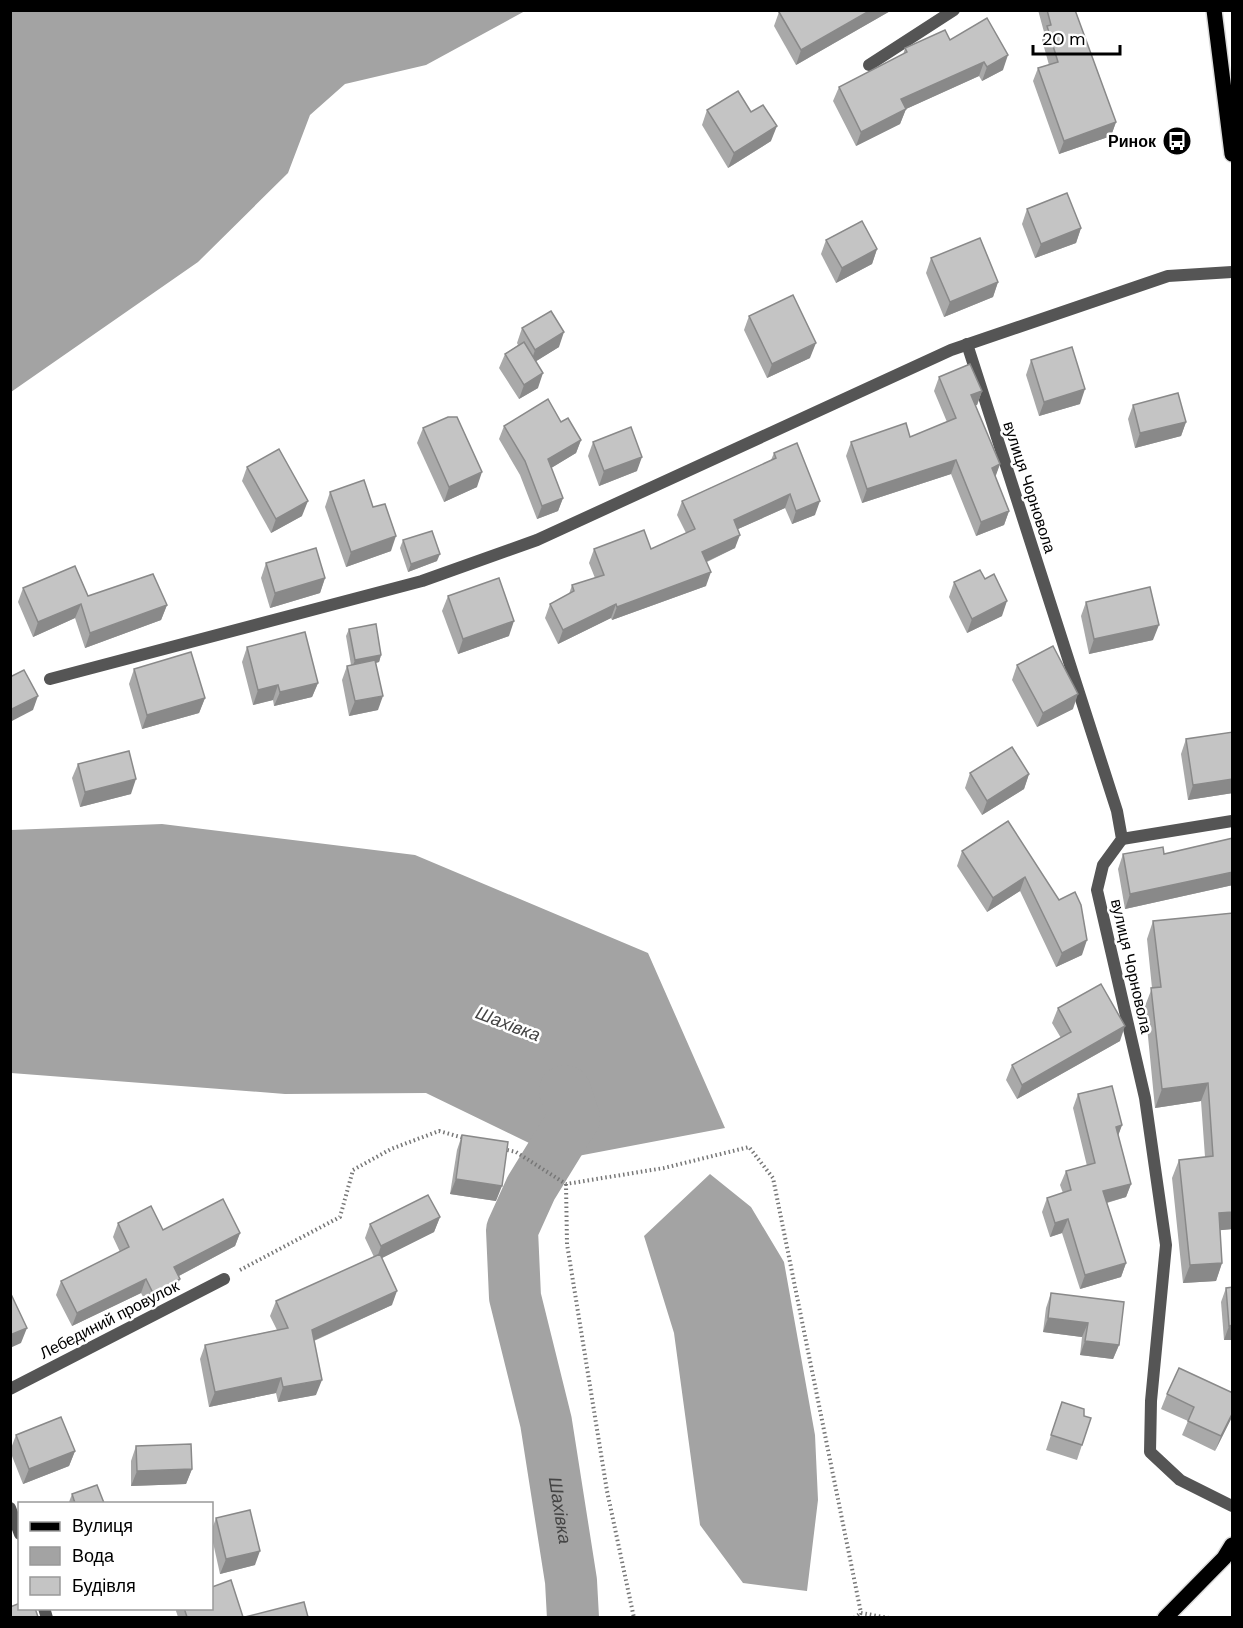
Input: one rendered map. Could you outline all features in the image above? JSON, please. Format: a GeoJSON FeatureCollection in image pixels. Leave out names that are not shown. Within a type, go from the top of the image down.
{"type":"FeatureCollection","features":[{"type":"Feature","properties":{"kind":"main road"},"geometry":{"type":"LineString","coordinates":[[1215,10],[1233,154]]}},
{"type":"Feature","properties":{"kind":"main road"},"geometry":{"type":"LineString","coordinates":[[1223,65],[1233,40]]}},
{"type":"Feature","properties":{"kind":"main road"},"geometry":{"type":"LineString","coordinates":[[1165,1617],[1224,1558],[1233,1545]]}},
{"type":"Feature","properties":{"kind":"street"},"geometry":{"type":"LineString","coordinates":[[868,65],[954,10]]}},
{"type":"Feature","properties":{"kind":"street"},"geometry":{"type":"LineString","coordinates":[[50,679],[376,594],[537,540],[967,344],[1168,276],[1233,272]]}},
{"type":"Feature","properties":{"kind":"street","name":"вулиця Чорновола"},"geometry":{"type":"LineString","coordinates":[[967,344],[1117,811],[1122,839],[1104,866],[1097,890],[1145,1098],[1166,1245],[1150,1401],[1150,1452],[1180,1480],[1233,1506]]}},
{"type":"Feature","properties":{"kind":"street"},"geometry":{"type":"LineString","coordinates":[[1122,839],[1233,820]]}},
{"type":"Feature","properties":{"kind":"street","name":"Лебединий провулок"},"geometry":{"type":"LineString","coordinates":[[10,1389],[224,1279]]}},
{"type":"Feature","properties":{"kind":"street"},"geometry":{"type":"LineString","coordinates":[[10,1508],[18,1529]]}},
{"type":"Feature","properties":{"kind":"path"},"geometry":{"type":"LineString","coordinates":[[224,1279],[340,1217],[353,1170],[391,1149],[439,1131],[472,1140]]}},
{"type":"Feature","properties":{"kind":"path"},"geometry":{"type":"LineString","coordinates":[[494,1146],[516,1152],[566,1184],[664,1168],[748,1147],[773,1178],[861,1613]]}},
{"type":"Feature","properties":{"kind":"path"},"geometry":{"type":"LineString","coordinates":[[566,1184],[567,1244],[607,1491],[634,1617]]}},
{"type":"Feature","properties":{"kind":"path"},"geometry":{"type":"LineString","coordinates":[[854,1617],[861,1613],[889,1617]]}},
{"type":"Feature","properties":{"kind":"water"},"geometry":{"type":"Polygon","coordinates":[[[11,10],[525,11],[426,65],[345,84],[310,115],[288,173],[198,262],[11,392],[11,10]]]}},
{"type":"Feature","properties":{"kind":"water"},"geometry":{"type":"Polygon","coordinates":[[[162,824],[415,855],[648,953],[725,1128],[562,1159],[426,1093],[285,1094],[11,1073],[11,830],[162,824]]]}},
{"type":"Feature","properties":{"kind":"water"},"geometry":{"type":"Polygon","coordinates":[[[710,1174],[751,1207],[784,1262],[815,1435],[818,1500],[807,1591],[743,1583],[700,1525],[674,1333],[644,1236],[710,1174]]]}},
{"type":"Feature","properties":{"kind":"building"},"geometry":{"type":"Polygon","coordinates":[[[781,10],[871,10],[801,50],[779,12],[781,10]]]}},
{"type":"Feature","properties":{"kind":"building"},"geometry":{"type":"Polygon","coordinates":[[[1047,10],[1075,10],[1116,122],[1064,141],[1038,68],[1058,62],[1047,26],[1051,25],[1047,10]]]}},
{"type":"Feature","properties":{"kind":"building"},"geometry":{"type":"Polygon","coordinates":[[[987,18],[1008,55],[987,67],[984,62],[901,99],[906,109],[861,132],[839,87],[907,52],[905,48],[945,30],[950,40],[987,18]]]}},
{"type":"Feature","properties":{"kind":"building"},"geometry":{"type":"Polygon","coordinates":[[[738,91],[751,112],[763,105],[777,126],[734,153],[707,110],[738,91]]]}},
{"type":"Feature","properties":{"kind":"building"},"geometry":{"type":"Polygon","coordinates":[[[1067,193],[1081,228],[1041,244],[1027,209],[1067,193]]]}},
{"type":"Feature","properties":{"kind":"building"},"geometry":{"type":"Polygon","coordinates":[[[862,221],[877,249],[842,268],[826,240],[862,221]]]}},
{"type":"Feature","properties":{"kind":"building"},"geometry":{"type":"Polygon","coordinates":[[[980,238],[998,282],[950,302],[931,258],[980,238]]]}},
{"type":"Feature","properties":{"kind":"building"},"geometry":{"type":"Polygon","coordinates":[[[793,295],[816,343],[772,364],[749,316],[793,295]]]}},
{"type":"Feature","properties":{"kind":"building"},"geometry":{"type":"Polygon","coordinates":[[[551,311],[564,332],[535,350],[522,328],[551,311]]]}},
{"type":"Feature","properties":{"kind":"building"},"geometry":{"type":"Polygon","coordinates":[[[524,342],[543,373],[524,385],[505,354],[524,342]]]}},
{"type":"Feature","properties":{"kind":"building"},"geometry":{"type":"Polygon","coordinates":[[[1072,347],[1085,389],[1044,402],[1031,360],[1072,347]]]}},
{"type":"Feature","properties":{"kind":"building"},"geometry":{"type":"Polygon","coordinates":[[[970,364],[982,391],[971,395],[1000,464],[992,468],[1009,511],[981,522],[956,460],[867,489],[851,442],[906,423],[910,437],[956,418],[939,377],[970,364]]]}},
{"type":"Feature","properties":{"kind":"building"},"geometry":{"type":"Polygon","coordinates":[[[1178,393],[1186,422],[1140,433],[1133,405],[1178,393]]]}},
{"type":"Feature","properties":{"kind":"building"},"geometry":{"type":"Polygon","coordinates":[[[548,399],[561,422],[568,418],[581,440],[548,459],[563,498],[542,506],[525,461],[504,426],[548,399]]]}},
{"type":"Feature","properties":{"kind":"building"},"geometry":{"type":"Polygon","coordinates":[[[448,417],[457,417],[482,472],[449,487],[423,428],[448,417]]]}},
{"type":"Feature","properties":{"kind":"building"},"geometry":{"type":"Polygon","coordinates":[[[631,427],[642,457],[604,471],[593,442],[631,427]]]}},
{"type":"Feature","properties":{"kind":"building"},"geometry":{"type":"Polygon","coordinates":[[[797,443],[820,501],[796,511],[790,494],[734,520],[740,535],[702,552],[711,572],[617,607],[616,604],[563,630],[550,604],[574,591],[572,585],[604,575],[594,549],[644,530],[651,549],[695,529],[682,501],[776,458],[774,453],[797,443]]]}},
{"type":"Feature","properties":{"kind":"building"},"geometry":{"type":"Polygon","coordinates":[[[279,449],[308,501],[276,519],[247,467],[279,449]]]}},
{"type":"Feature","properties":{"kind":"building"},"geometry":{"type":"Polygon","coordinates":[[[364,480],[373,507],[385,504],[396,536],[351,552],[330,492],[364,480]]]}},
{"type":"Feature","properties":{"kind":"building"},"geometry":{"type":"Polygon","coordinates":[[[432,531],[440,554],[411,564],[403,540],[432,531]]]}},
{"type":"Feature","properties":{"kind":"building"},"geometry":{"type":"Polygon","coordinates":[[[316,548],[325,578],[275,593],[266,563],[316,548]]]}},
{"type":"Feature","properties":{"kind":"building"},"geometry":{"type":"Polygon","coordinates":[[[75,566],[88,596],[153,574],[167,605],[90,633],[81,604],[38,622],[23,588],[75,566]]]}},
{"type":"Feature","properties":{"kind":"building"},"geometry":{"type":"Polygon","coordinates":[[[980,570],[985,579],[994,574],[1007,601],[972,619],[954,582],[980,570]]]}},
{"type":"Feature","properties":{"kind":"building"},"geometry":{"type":"Polygon","coordinates":[[[499,578],[514,621],[463,639],[448,596],[499,578]]]}},
{"type":"Feature","properties":{"kind":"building"},"geometry":{"type":"Polygon","coordinates":[[[1150,587],[1159,625],[1094,639],[1086,602],[1150,587]]]}},
{"type":"Feature","properties":{"kind":"building"},"geometry":{"type":"Polygon","coordinates":[[[376,624],[381,655],[355,660],[349,629],[376,624]]]}},
{"type":"Feature","properties":{"kind":"building"},"geometry":{"type":"Polygon","coordinates":[[[305,632],[318,683],[280,692],[278,685],[258,690],[247,647],[305,632]]]}},
{"type":"Feature","properties":{"kind":"building"},"geometry":{"type":"Polygon","coordinates":[[[1053,646],[1078,694],[1043,713],[1017,665],[1053,646]]]}},
{"type":"Feature","properties":{"kind":"building"},"geometry":{"type":"Polygon","coordinates":[[[191,652],[205,698],[147,715],[134,669],[191,652]]]}},
{"type":"Feature","properties":{"kind":"building"},"geometry":{"type":"Polygon","coordinates":[[[375,660],[383,696],[355,701],[347,666],[375,660]]]}},
{"type":"Feature","properties":{"kind":"building"},"geometry":{"type":"Polygon","coordinates":[[[24,670],[38,696],[10,710],[10,677],[24,670]]]}},
{"type":"Feature","properties":{"kind":"building"},"geometry":{"type":"Polygon","coordinates":[[[1233,732],[1233,779],[1193,785],[1186,739],[1233,732]]]}},
{"type":"Feature","properties":{"kind":"building"},"geometry":{"type":"Polygon","coordinates":[[[1012,747],[1029,774],[987,801],[970,773],[1012,747]]]}},
{"type":"Feature","properties":{"kind":"building"},"geometry":{"type":"Polygon","coordinates":[[[129,751],[136,779],[85,792],[78,764],[129,751]]]}},
{"type":"Feature","properties":{"kind":"building"},"geometry":{"type":"Polygon","coordinates":[[[1008,821],[1059,900],[1075,892],[1081,905],[1087,940],[1062,953],[1025,877],[993,898],[962,851],[1008,821]]]}},
{"type":"Feature","properties":{"kind":"building"},"geometry":{"type":"Polygon","coordinates":[[[1233,838],[1233,872],[1130,894],[1123,854],[1163,847],[1164,854],[1233,838]]]}},
{"type":"Feature","properties":{"kind":"building"},"geometry":{"type":"Polygon","coordinates":[[[1233,913],[1233,1212],[1219,1213],[1222,1263],[1190,1265],[1179,1160],[1213,1156],[1208,1083],[1162,1089],[1151,988],[1161,987],[1153,921],[1233,913]]]}},
{"type":"Feature","properties":{"kind":"building"},"geometry":{"type":"Polygon","coordinates":[[[1101,984],[1125,1026],[1022,1085],[1012,1065],[1071,1032],[1058,1008],[1101,984]]]}},
{"type":"Feature","properties":{"kind":"building"},"geometry":{"type":"Polygon","coordinates":[[[1112,1086],[1122,1125],[1116,1127],[1131,1184],[1103,1191],[1126,1263],[1085,1275],[1068,1219],[1055,1223],[1047,1198],[1071,1190],[1066,1171],[1095,1163],[1078,1094],[1112,1086]]]}},
{"type":"Feature","properties":{"kind":"building"},"geometry":{"type":"Polygon","coordinates":[[[462,1135],[508,1142],[502,1186],[456,1179],[462,1135]]]}},
{"type":"Feature","properties":{"kind":"building"},"geometry":{"type":"Polygon","coordinates":[[[428,1195],[440,1217],[381,1246],[370,1224],[428,1195]]]}},
{"type":"Feature","properties":{"kind":"building"},"geometry":{"type":"Polygon","coordinates":[[[223,1199],[240,1233],[174,1267],[180,1279],[153,1293],[146,1279],[77,1313],[61,1281],[129,1247],[118,1223],[151,1206],[163,1230],[223,1199]]]}},
{"type":"Feature","properties":{"kind":"building"},"geometry":{"type":"Polygon","coordinates":[[[380,1254],[397,1291],[312,1330],[322,1380],[283,1387],[281,1378],[215,1392],[205,1345],[288,1328],[276,1301],[380,1254]]]}},
{"type":"Feature","properties":{"kind":"building"},"geometry":{"type":"Polygon","coordinates":[[[1233,1287],[1233,1325],[1229,1326],[1226,1288],[1233,1287]]]}},
{"type":"Feature","properties":{"kind":"building"},"geometry":{"type":"Polygon","coordinates":[[[10,1292],[27,1328],[10,1335],[10,1292]]]}},
{"type":"Feature","properties":{"kind":"building"},"geometry":{"type":"Polygon","coordinates":[[[1051,1293],[1124,1302],[1119,1345],[1085,1341],[1088,1323],[1048,1318],[1051,1293]]]}},
{"type":"Feature","properties":{"kind":"building"},"geometry":{"type":"Polygon","coordinates":[[[1179,1368],[1233,1393],[1233,1412],[1221,1436],[1188,1421],[1194,1407],[1167,1394],[1179,1368]]]}},
{"type":"Feature","properties":{"kind":"building"},"geometry":{"type":"Polygon","coordinates":[[[1062,1402],[1084,1409],[1084,1416],[1091,1418],[1082,1445],[1051,1435],[1062,1402]]]}},
{"type":"Feature","properties":{"kind":"building"},"geometry":{"type":"Polygon","coordinates":[[[61,1417],[75,1451],[29,1469],[16,1435],[61,1417]]]}},
{"type":"Feature","properties":{"kind":"building"},"geometry":{"type":"Polygon","coordinates":[[[191,1444],[192,1469],[137,1471],[136,1446],[191,1444]]]}},
{"type":"Feature","properties":{"kind":"building"},"geometry":{"type":"Polygon","coordinates":[[[97,1485],[104,1502],[75,1502],[72,1494],[97,1485]]]}},
{"type":"Feature","properties":{"kind":"building"},"geometry":{"type":"Polygon","coordinates":[[[250,1510],[260,1551],[226,1559],[216,1518],[250,1510]]]}},
{"type":"Feature","properties":{"kind":"building"},"geometry":{"type":"Polygon","coordinates":[[[231,1580],[243,1617],[187,1617],[185,1610],[213,1610],[213,1587],[231,1580]]]}},
{"type":"Feature","properties":{"kind":"building"},"geometry":{"type":"Polygon","coordinates":[[[304,1602],[308,1617],[245,1617],[304,1602]]]}},
{"type":"Feature","properties":{"kind":"building"},"geometry":{"type":"Polygon","coordinates":[[[18,1604],[18,1610],[36,1610],[38,1617],[10,1617],[10,1607],[18,1604]]]}},
{"type":"Feature","properties":{"kind":"waterway","name":"Шахівка"},"geometry":{"type":"LineString","coordinates":[[565,1091],[574,1118],[531,1188],[512,1230],[515,1297],[546,1422],[571,1581],[573,1618]]}},
{"type":"Feature","properties":{"kind":"place","name":"Ринок"},"geometry":{"type":"Point","coordinates":[1177,141]}}]}
